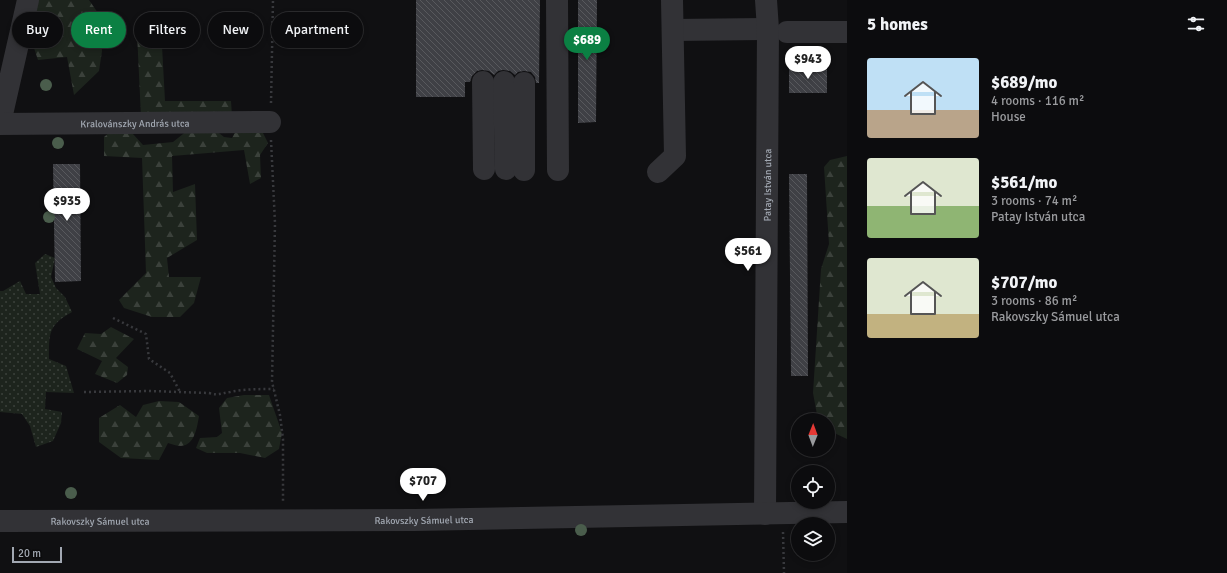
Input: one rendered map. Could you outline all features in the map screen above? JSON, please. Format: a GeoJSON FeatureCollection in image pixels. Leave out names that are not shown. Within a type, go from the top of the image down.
{"type":"FeatureCollection","features":[{"type":"Feature","properties":{"kind":"street"},"geometry":{"type":"LineString","coordinates":[[0,123],[28,0]]}},
{"type":"Feature","properties":{"kind":"street"},"geometry":{"type":"LineString","coordinates":[[557,0],[558,170]]}},
{"type":"Feature","properties":{"kind":"street"},"geometry":{"type":"LineString","coordinates":[[658,172],[675,156],[672,0]]}},
{"type":"Feature","properties":{"kind":"street","name":"Patay István utca"},"geometry":{"type":"LineString","coordinates":[[766,0],[778,30],[774,514]]}},
{"type":"Feature","properties":{"kind":"street"},"geometry":{"type":"LineString","coordinates":[[673,30],[778,30],[847,32]]}},
{"type":"Feature","properties":{"kind":"street"},"geometry":{"type":"LineString","coordinates":[[483,82],[484,169]]}},
{"type":"Feature","properties":{"kind":"street"},"geometry":{"type":"LineString","coordinates":[[514,82],[515,169]]}},
{"type":"Feature","properties":{"kind":"street","name":"Kralovánszky András utca"},"geometry":{"type":"LineString","coordinates":[[0,123],[270,122]]}},
{"type":"Feature","properties":{"kind":"street","name":"Rakovszky Sámuel utca"},"geometry":{"type":"LineString","coordinates":[[0,521],[282,520],[847,512]]}},
{"type":"Feature","properties":{"kind":"path"},"geometry":{"type":"LineString","coordinates":[[273,0],[270,122],[276,224],[272,382],[280,415],[284,454],[282,520]]}},
{"type":"Feature","properties":{"kind":"path"},"geometry":{"type":"LineString","coordinates":[[114,318],[146,334],[149,359],[170,373],[180,392]]}},
{"type":"Feature","properties":{"kind":"path"},"geometry":{"type":"LineString","coordinates":[[84,392],[180,392],[209,393],[217,396],[229,392],[274,389]]}},
{"type":"Feature","properties":{"kind":"path"},"geometry":{"type":"LineString","coordinates":[[774,514],[784,573]]}},
{"type":"Feature","properties":{"kind":"green space"},"geometry":{"type":"Polygon","coordinates":[[[34,0],[89,0],[97,12],[71,12],[71,48],[102,48],[102,51],[99,71],[74,95],[67,57],[38,60],[34,48],[63,48],[63,12],[32,12],[34,0]]]}},
{"type":"Feature","properties":{"kind":"green space"},"geometry":{"type":"Polygon","coordinates":[[[138,48],[162,48],[165,101],[231,101],[232,116],[141,117],[138,48]]]}},
{"type":"Feature","properties":{"kind":"green space"},"geometry":{"type":"Polygon","coordinates":[[[241,121],[257,121],[268,143],[260,155],[261,178],[250,184],[244,150],[172,156],[173,192],[195,184],[197,240],[167,258],[169,277],[201,277],[194,303],[180,317],[152,317],[124,308],[119,300],[146,273],[142,158],[104,156],[104,137],[122,122],[143,145],[173,142],[193,126],[210,126],[224,137],[232,138],[241,121]]]}},
{"type":"Feature","properties":{"kind":"green space"},"geometry":{"type":"Polygon","coordinates":[[[847,156],[847,439],[835,433],[835,413],[817,413],[813,393],[821,269],[829,244],[824,167],[830,160],[847,156]]]}},
{"type":"Feature","properties":{"kind":"green space"},"geometry":{"type":"Polygon","coordinates":[[[45,254],[55,258],[51,277],[56,288],[65,297],[72,312],[58,321],[54,326],[49,343],[49,359],[66,366],[74,393],[46,392],[45,409],[62,412],[61,423],[53,441],[36,447],[30,426],[22,414],[0,412],[0,291],[3,291],[20,281],[26,294],[40,294],[35,263],[45,254]]]}},
{"type":"Feature","properties":{"kind":"green space"},"geometry":{"type":"Polygon","coordinates":[[[111,327],[134,339],[116,358],[128,367],[127,375],[117,383],[95,374],[102,361],[77,349],[85,333],[101,334],[111,327]]]}},
{"type":"Feature","properties":{"kind":"green space"},"geometry":{"type":"Polygon","coordinates":[[[244,395],[269,395],[282,433],[279,449],[265,458],[240,453],[207,453],[196,448],[200,438],[217,437],[222,433],[219,408],[227,398],[244,395]]]}},
{"type":"Feature","properties":{"kind":"green space"},"geometry":{"type":"Polygon","coordinates":[[[159,401],[179,402],[199,416],[194,435],[186,445],[181,446],[168,443],[159,460],[121,458],[99,442],[99,418],[120,405],[136,417],[143,405],[159,401]]]}},
{"type":"Feature","properties":{"kind":"building"},"geometry":{"type":"Polygon","coordinates":[[[416,0],[540,0],[539,83],[536,83],[535,77],[531,72],[518,72],[515,75],[510,71],[503,70],[498,71],[494,75],[489,71],[482,70],[477,71],[472,76],[470,82],[465,82],[465,97],[416,97],[416,0]]]}},
{"type":"Feature","properties":{"kind":"building"},"geometry":{"type":"Polygon","coordinates":[[[578,0],[597,0],[596,122],[578,123],[578,0]]]}},
{"type":"Feature","properties":{"kind":"building"},"geometry":{"type":"Polygon","coordinates":[[[789,68],[827,68],[827,93],[789,93],[789,68]]]}},
{"type":"Feature","properties":{"kind":"building"},"geometry":{"type":"Polygon","coordinates":[[[53,164],[80,164],[81,281],[55,282],[53,164]]]}},
{"type":"Feature","properties":{"kind":"building"},"geometry":{"type":"Polygon","coordinates":[[[789,174],[807,174],[808,376],[791,376],[789,174]]]}}]}
